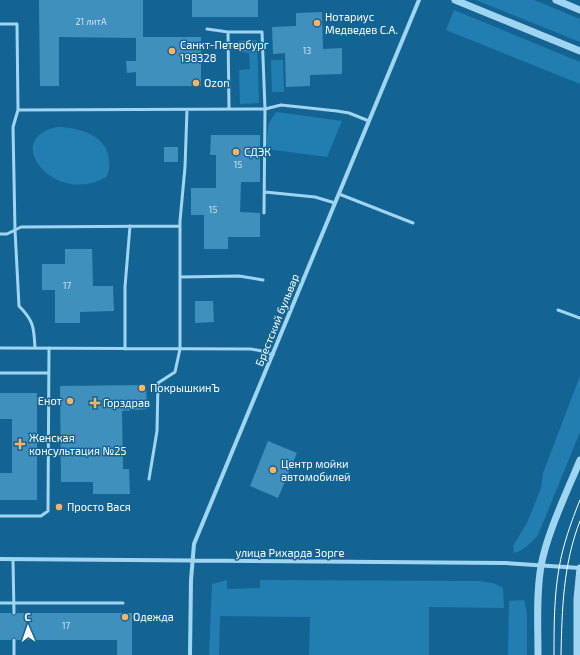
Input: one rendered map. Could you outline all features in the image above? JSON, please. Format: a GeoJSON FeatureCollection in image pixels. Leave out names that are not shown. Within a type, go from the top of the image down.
{"type":"FeatureCollection","features":[{"type":"Feature","properties":{"kind":"street","name":"Брестский бульвар"},"geometry":{"type":"LineString","coordinates":[[190,655],[192,561],[194,544],[419,0]]}},
{"type":"Feature","properties":{"kind":"street"},"geometry":{"type":"LineString","coordinates":[[455,0],[580,51]]}},
{"type":"Feature","properties":{"kind":"street"},"geometry":{"type":"LineString","coordinates":[[556,0],[580,10]]}},
{"type":"Feature","properties":{"kind":"street"},"geometry":{"type":"LineString","coordinates":[[538,655],[538,598],[541,565],[552,528],[580,460]]}},
{"type":"Feature","properties":{"kind":"street","name":"улица Рихарда Зорге"},"geometry":{"type":"LineString","coordinates":[[0,559],[505,563],[580,568]]}},
{"type":"Feature","properties":{"kind":"street"},"geometry":{"type":"LineString","coordinates":[[577,655],[578,584],[580,568]]}},
{"type":"Feature","properties":{"kind":"lane"},"geometry":{"type":"LineString","coordinates":[[0,24],[17,24],[18,110],[13,127],[15,230],[19,306],[29,315],[34,329],[35,348]]}},
{"type":"Feature","properties":{"kind":"lane"},"geometry":{"type":"LineString","coordinates":[[207,29],[228,32],[262,32],[265,109],[264,213]]}},
{"type":"Feature","properties":{"kind":"lane"},"geometry":{"type":"LineString","coordinates":[[228,32],[230,109]]}},
{"type":"Feature","properties":{"kind":"lane"},"geometry":{"type":"LineString","coordinates":[[18,110],[265,109],[281,105],[349,113],[369,121]]}},
{"type":"Feature","properties":{"kind":"lane"},"geometry":{"type":"LineString","coordinates":[[149,479],[157,431],[158,383],[175,372],[180,349],[180,226],[185,167],[187,110]]}},
{"type":"Feature","properties":{"kind":"lane"},"geometry":{"type":"LineString","coordinates":[[264,192],[315,197],[335,203]]}},
{"type":"Feature","properties":{"kind":"lane"},"geometry":{"type":"LineString","coordinates":[[339,194],[413,223]]}},
{"type":"Feature","properties":{"kind":"lane"},"geometry":{"type":"LineString","coordinates":[[125,349],[125,287],[130,226]]}},
{"type":"Feature","properties":{"kind":"lane"},"geometry":{"type":"LineString","coordinates":[[0,234],[7,234],[21,227],[180,226]]}},
{"type":"Feature","properties":{"kind":"lane"},"geometry":{"type":"LineString","coordinates":[[180,277],[239,276],[264,280]]}},
{"type":"Feature","properties":{"kind":"lane"},"geometry":{"type":"LineString","coordinates":[[558,310],[580,318]]}},
{"type":"Feature","properties":{"kind":"lane"},"geometry":{"type":"LineString","coordinates":[[0,348],[251,349],[273,355]]}},
{"type":"Feature","properties":{"kind":"lane"},"geometry":{"type":"LineString","coordinates":[[0,516],[41,516],[48,511],[49,348]]}},
{"type":"Feature","properties":{"kind":"lane"},"geometry":{"type":"LineString","coordinates":[[0,373],[49,374]]}},
{"type":"Feature","properties":{"kind":"lane"},"geometry":{"type":"LineString","coordinates":[[13,560],[14,613]]}},
{"type":"Feature","properties":{"kind":"lane"},"geometry":{"type":"LineString","coordinates":[[0,603],[123,603]]}},
{"type":"Feature","properties":{"kind":"lane"},"geometry":{"type":"LineString","coordinates":[[14,640],[14,655]]}},
{"type":"Feature","properties":{"kind":"shaded area"},"geometry":{"type":"Polygon","coordinates":[[[476,0],[534,0],[580,19],[580,42],[476,0]]]}},
{"type":"Feature","properties":{"kind":"shaded area"},"geometry":{"type":"Polygon","coordinates":[[[454,10],[580,62],[580,84],[446,30],[454,10]]]}},
{"type":"Feature","properties":{"kind":"shaded area"},"geometry":{"type":"Polygon","coordinates":[[[257,40],[259,103],[240,104],[239,70],[250,69],[249,53],[238,52],[238,41],[257,40]]]}},
{"type":"Feature","properties":{"kind":"shaded area"},"geometry":{"type":"Polygon","coordinates":[[[271,60],[283,60],[284,92],[272,92],[271,60]]]}},
{"type":"Feature","properties":{"kind":"shaded area"},"geometry":{"type":"Polygon","coordinates":[[[277,112],[342,121],[327,157],[267,149],[269,124],[277,112]]]}},
{"type":"Feature","properties":{"kind":"shaded area"},"geometry":{"type":"Polygon","coordinates":[[[57,127],[65,127],[91,134],[104,145],[108,153],[109,164],[109,172],[106,177],[87,184],[69,184],[53,178],[41,168],[34,156],[33,144],[41,134],[57,127]]]}},
{"type":"Feature","properties":{"kind":"shaded area"},"geometry":{"type":"Polygon","coordinates":[[[580,376],[580,432],[538,535],[530,544],[514,553],[513,546],[527,523],[541,488],[543,473],[580,376]]]}},
{"type":"Feature","properties":{"kind":"shaded area"},"geometry":{"type":"Polygon","coordinates":[[[227,580],[227,589],[260,588],[260,580],[480,581],[493,583],[503,588],[504,608],[429,607],[429,655],[309,655],[310,617],[220,616],[219,655],[209,655],[212,584],[227,580]]]}},
{"type":"Feature","properties":{"kind":"shaded area"},"geometry":{"type":"Polygon","coordinates":[[[524,600],[527,613],[527,655],[508,655],[509,601],[524,600]]]}},
{"type":"Feature","properties":{"kind":"building"},"geometry":{"type":"Polygon","coordinates":[[[39,0],[143,0],[143,37],[201,37],[201,86],[136,86],[136,72],[127,73],[126,61],[136,61],[136,38],[59,37],[59,86],[40,86],[39,0]]]}},
{"type":"Feature","properties":{"kind":"building"},"geometry":{"type":"Polygon","coordinates":[[[192,0],[258,0],[258,17],[192,17],[192,0]]]}},
{"type":"Feature","properties":{"kind":"building"},"geometry":{"type":"Polygon","coordinates":[[[322,12],[323,49],[342,48],[342,74],[310,75],[310,86],[286,87],[285,53],[273,54],[272,27],[296,26],[296,13],[322,12]]]}},
{"type":"Feature","properties":{"kind":"building"},"geometry":{"type":"Polygon","coordinates":[[[211,135],[260,135],[260,182],[241,182],[240,212],[260,213],[260,237],[228,237],[228,249],[204,249],[204,215],[191,215],[191,188],[216,188],[216,155],[210,155],[211,135]]]}},
{"type":"Feature","properties":{"kind":"building"},"geometry":{"type":"Polygon","coordinates":[[[164,147],[178,147],[178,162],[164,162],[164,147]]]}},
{"type":"Feature","properties":{"kind":"building"},"geometry":{"type":"Polygon","coordinates":[[[65,249],[92,249],[93,286],[113,286],[114,311],[80,312],[80,323],[55,323],[55,290],[42,290],[42,264],[65,264],[65,249]]]}},
{"type":"Feature","properties":{"kind":"building"},"geometry":{"type":"Polygon","coordinates":[[[195,301],[213,301],[214,322],[195,323],[195,301]]]}},
{"type":"Feature","properties":{"kind":"building"},"geometry":{"type":"Polygon","coordinates":[[[146,385],[147,409],[122,411],[123,469],[129,469],[130,494],[93,494],[93,482],[61,482],[60,386],[146,385]]]}},
{"type":"Feature","properties":{"kind":"building"},"geometry":{"type":"Polygon","coordinates":[[[0,393],[37,393],[37,500],[0,500],[0,473],[12,473],[12,419],[0,419],[0,393]]]}},
{"type":"Feature","properties":{"kind":"building","name":"Центр мойки автомобилей"},"geometry":{"type":"Polygon","coordinates":[[[268,441],[297,453],[278,498],[250,486],[268,441]]]}},
{"type":"Feature","properties":{"kind":"building"},"geometry":{"type":"Polygon","coordinates":[[[0,613],[11,613],[14,616],[17,613],[132,613],[132,655],[117,655],[117,640],[17,640],[14,637],[11,640],[0,640],[0,613]]]}},
{"type":"Feature","properties":{"kind":"tram line"},"geometry":{"type":"LineString","coordinates":[[554,655],[554,622],[557,579],[563,551],[573,517],[580,500]]}},
{"type":"Feature","properties":{"kind":"tram line"},"geometry":{"type":"LineString","coordinates":[[561,655],[564,587],[574,537],[580,521]]}},
{"type":"Feature","properties":{"kind":"place","name":"Нотариус Медведев С.А."},"geometry":{"type":"Point","coordinates":[317,23]}},
{"type":"Feature","properties":{"kind":"place","name":"Санкт-Петербург 198328"},"geometry":{"type":"Point","coordinates":[172,51]}},
{"type":"Feature","properties":{"kind":"place","name":"Ozon"},"geometry":{"type":"Point","coordinates":[196,83]}},
{"type":"Feature","properties":{"kind":"place","name":"СДЭК"},"geometry":{"type":"Point","coordinates":[236,152]}},
{"type":"Feature","properties":{"kind":"place","name":"ПокрышкинЪ"},"geometry":{"type":"Point","coordinates":[142,388]}},
{"type":"Feature","properties":{"kind":"place","name":"Енот"},"geometry":{"type":"Point","coordinates":[70,401]}},
{"type":"Feature","properties":{"kind":"place","name":"Горздрав"},"geometry":{"type":"Point","coordinates":[95,403]}},
{"type":"Feature","properties":{"kind":"place","name":"Женская консультация №25"},"geometry":{"type":"Point","coordinates":[20,444]}},
{"type":"Feature","properties":{"kind":"place","name":"Центр мойки автомобилей"},"geometry":{"type":"Point","coordinates":[273,470]}},
{"type":"Feature","properties":{"kind":"place","name":"Просто Вася"},"geometry":{"type":"Point","coordinates":[59,507]}},
{"type":"Feature","properties":{"kind":"place","name":"Одежда"},"geometry":{"type":"Point","coordinates":[125,617]}}]}
